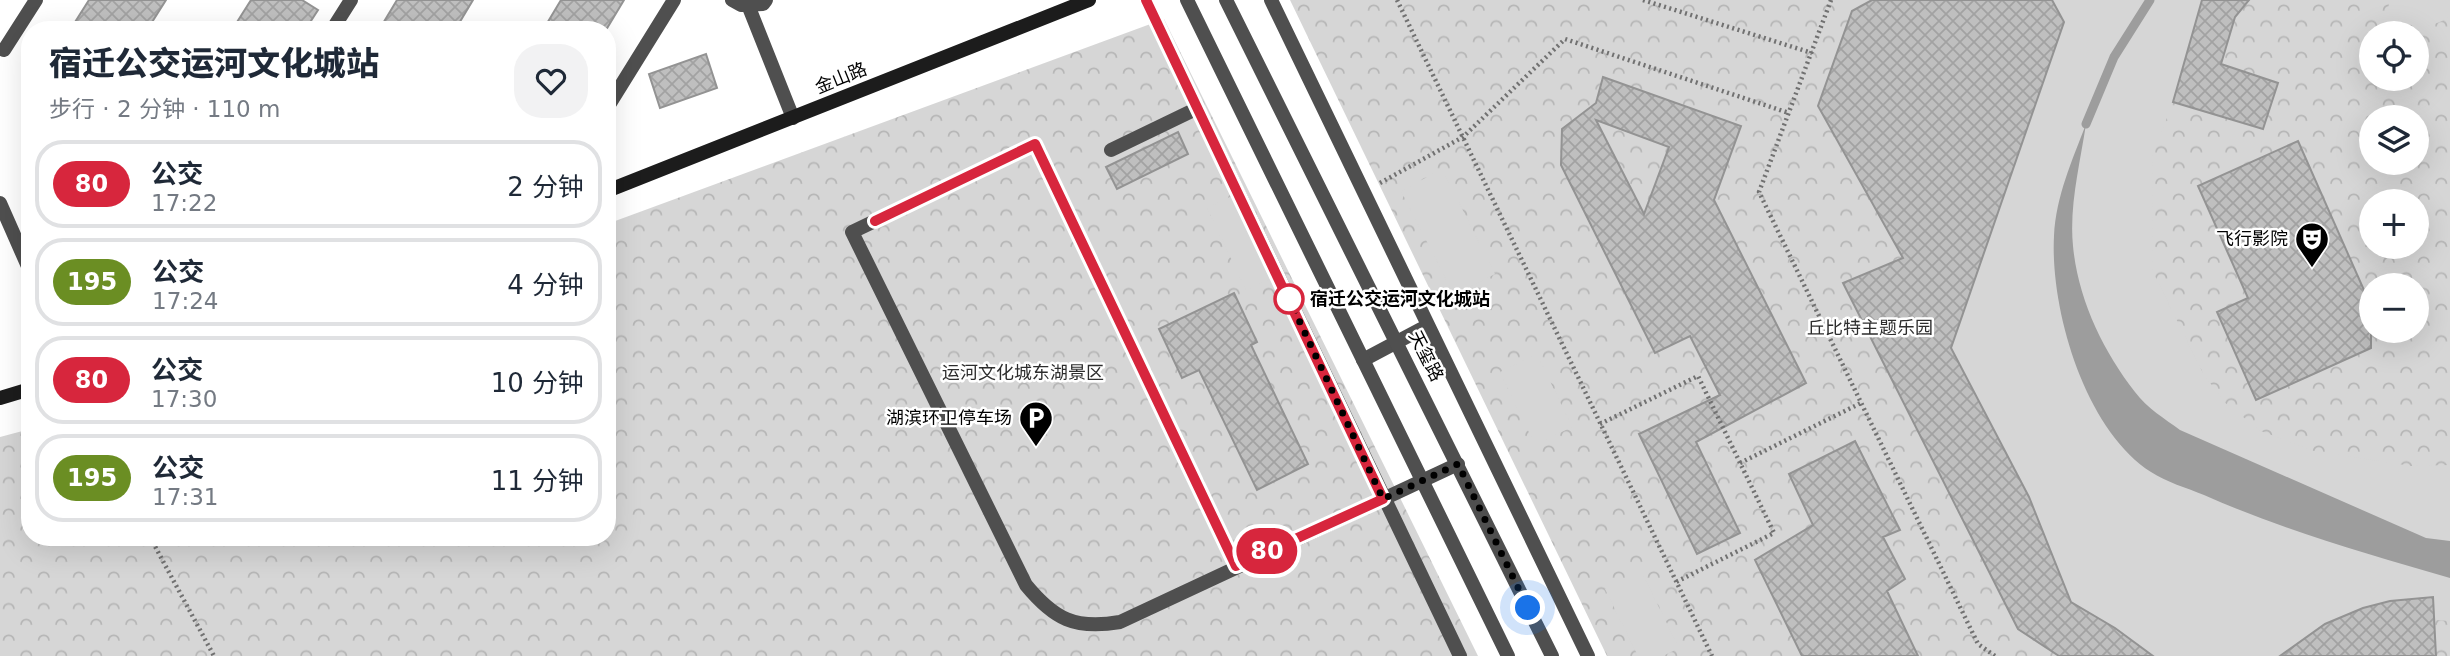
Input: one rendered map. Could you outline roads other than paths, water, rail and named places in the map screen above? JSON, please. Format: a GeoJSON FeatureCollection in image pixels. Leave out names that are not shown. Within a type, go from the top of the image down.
{"type":"FeatureCollection","features":[{"type":"Feature","properties":{"kind":"street"},"geometry":{"type":"LineString","coordinates":[[23,21],[36,0]]}},
{"type":"Feature","properties":{"kind":"street"},"geometry":{"type":"LineString","coordinates":[[338,21],[351,0]]}},
{"type":"Feature","properties":{"kind":"street"},"geometry":{"type":"LineString","coordinates":[[616,93],[674,0]]}},
{"type":"Feature","properties":{"kind":"street"},"geometry":{"type":"LineString","coordinates":[[733,0],[741,5],[764,4],[766,0]]}},
{"type":"Feature","properties":{"kind":"street","name":"金山路"},"geometry":{"type":"LineString","coordinates":[[616,187],[1089,0]]}},
{"type":"Feature","properties":{"kind":"street"},"geometry":{"type":"LineString","coordinates":[[1146,0],[1460,656]]}},
{"type":"Feature","properties":{"kind":"street"},"geometry":{"type":"LineString","coordinates":[[1187,0],[1508,656]]}},
{"type":"Feature","properties":{"kind":"street","name":"天玺路"},"geometry":{"type":"LineString","coordinates":[[1226,0],[1552,656]]}},
{"type":"Feature","properties":{"kind":"street"},"geometry":{"type":"LineString","coordinates":[[1270,0],[1588,656]]}},
{"type":"Feature","properties":{"kind":"street"},"geometry":{"type":"LineString","coordinates":[[748,5],[793,118]]}},
{"type":"Feature","properties":{"kind":"street"},"geometry":{"type":"LineString","coordinates":[[4,50],[21,23]]}},
{"type":"Feature","properties":{"kind":"street"},"geometry":{"type":"LineString","coordinates":[[1111,150],[1198,108]]}},
{"type":"Feature","properties":{"kind":"street"},"geometry":{"type":"LineString","coordinates":[[1236,566],[1035,144],[852,232],[1026,585],[1041,603],[1070,622],[1101,625],[1120,622],[1458,464]]}},
{"type":"Feature","properties":{"kind":"street"},"geometry":{"type":"LineString","coordinates":[[0,203],[21,251]]}},
{"type":"Feature","properties":{"kind":"street"},"geometry":{"type":"LineString","coordinates":[[1363,359],[1427,326]]}},
{"type":"Feature","properties":{"kind":"street"},"geometry":{"type":"LineString","coordinates":[[0,398],[21,392]]}},
{"type":"Feature","properties":{"kind":"waterway"},"geometry":{"type":"LineString","coordinates":[[2086,124],[2114,57],[2150,0]]}},
{"type":"Feature","properties":{"kind":"place","name":"飞行影院"},"geometry":{"type":"Point","coordinates":[2312,269]}},
{"type":"Feature","properties":{"kind":"place","name":"宿迁公交运河文化城站"},"geometry":{"type":"Point","coordinates":[1289,299]}},
{"type":"Feature","properties":{"kind":"place","name":"湖滨环卫停车场"},"geometry":{"type":"Point","coordinates":[1036,448]}},
{"type":"Feature","properties":{"kind":"park label","name":"丘比特主题乐园"},"geometry":{"type":"Point","coordinates":[1870,328]}},
{"type":"Feature","properties":{"kind":"park label","name":"运河文化城东湖景区"},"geometry":{"type":"Point","coordinates":[1023,373]}}]}
